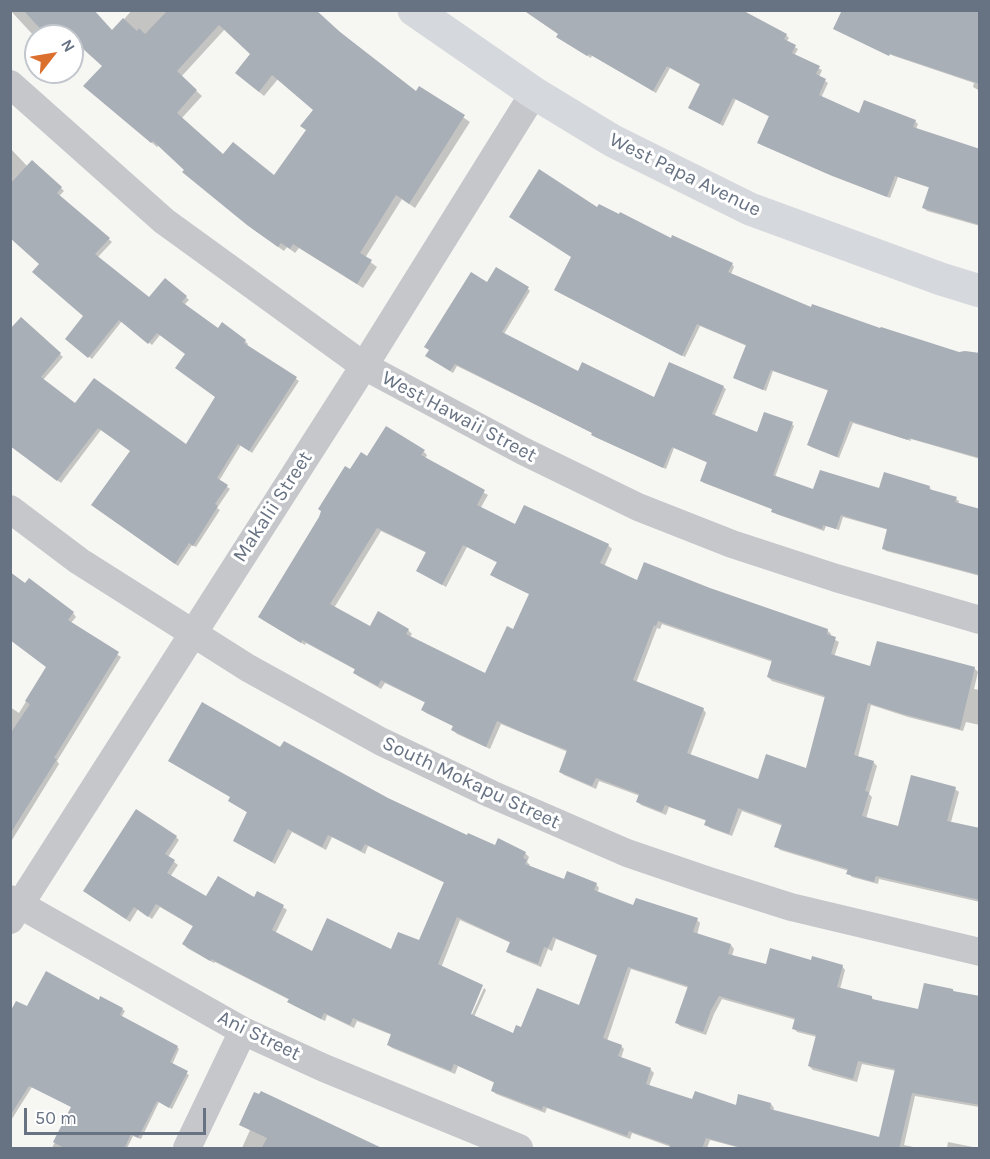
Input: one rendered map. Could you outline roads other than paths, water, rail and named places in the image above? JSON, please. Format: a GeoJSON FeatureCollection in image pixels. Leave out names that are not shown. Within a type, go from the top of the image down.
{"type":"FeatureCollection","features":[{"type":"Feature","properties":{"kind":"street","name":"West Papa Avenue"},"geometry":{"type":"LineString","coordinates":[[414,10],[534,93],[613,141],[750,209],[980,291]]}},
{"type":"Feature","properties":{"kind":"street","name":"West Hawaii Street"},"geometry":{"type":"LineString","coordinates":[[10,84],[165,221],[364,366],[523,451],[638,507],[732,544],[836,578],[980,620]]}},
{"type":"Feature","properties":{"kind":"street","name":"Makalii Street"},"geometry":{"type":"LineString","coordinates":[[14,908],[194,633],[534,93]]}},
{"type":"Feature","properties":{"kind":"street","name":"South Mokapu Street"},"geometry":{"type":"LineString","coordinates":[[10,509],[79,561],[248,668],[380,741],[543,817],[627,853],[791,907],[980,952]]}},
{"type":"Feature","properties":{"kind":"street","name":"Ani Street"},"geometry":{"type":"LineString","coordinates":[[14,908],[243,1030],[324,1068],[519,1149]]}},
{"type":"Feature","properties":{"kind":"street"},"geometry":{"type":"LineString","coordinates":[[187,1149],[243,1030]]}}]}
